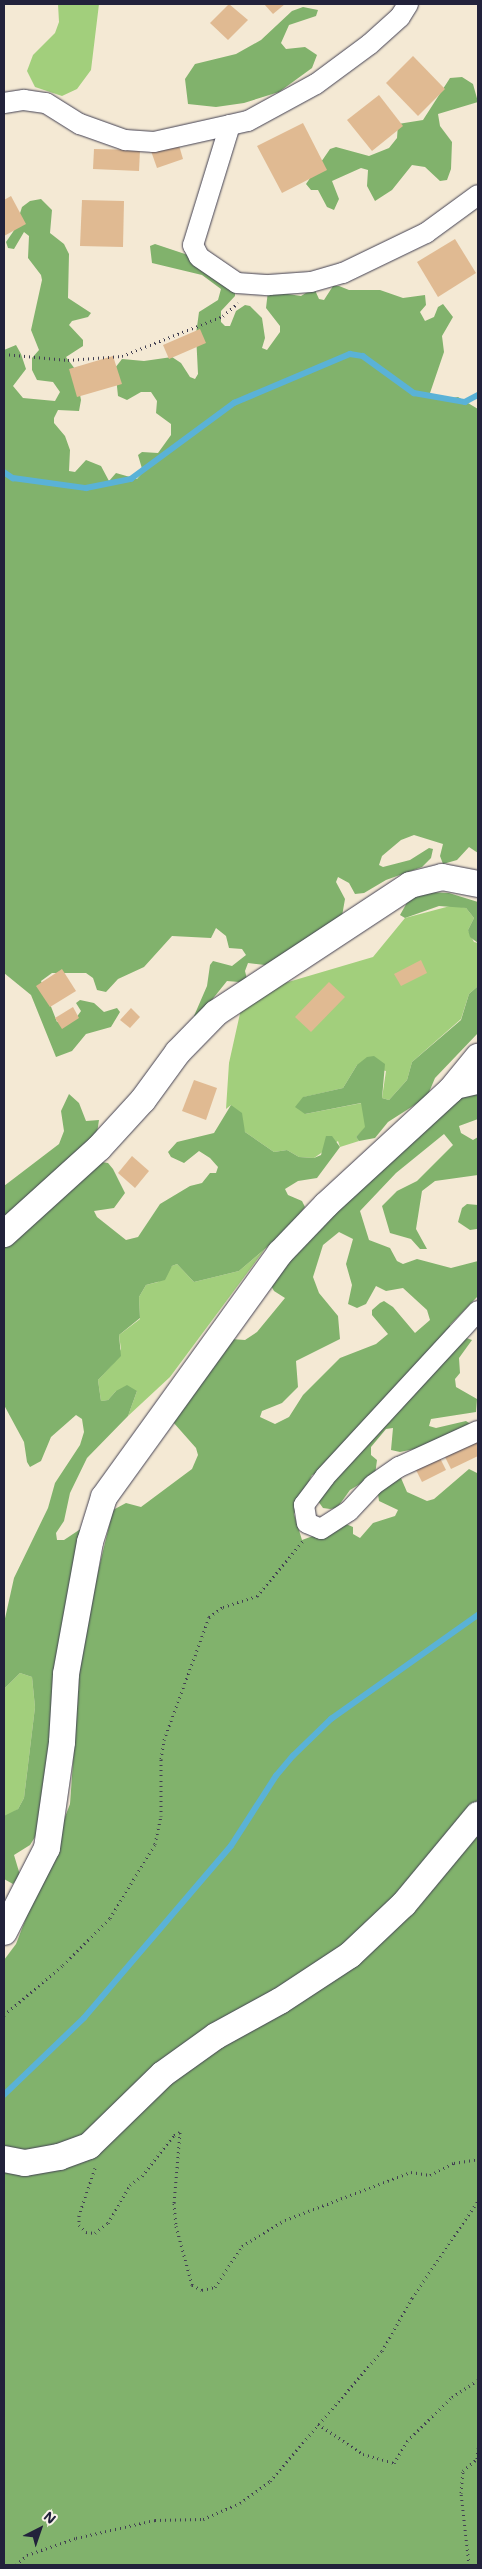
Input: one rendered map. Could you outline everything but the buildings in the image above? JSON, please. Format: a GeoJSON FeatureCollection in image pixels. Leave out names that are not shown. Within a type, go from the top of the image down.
{"type":"FeatureCollection","features":[{"type":"Feature","properties":{"kind":"street"},"geometry":{"type":"LineString","coordinates":[[4,103],[24,100],[46,103],[80,124],[125,140],[154,142],[248,121],[316,84],[370,44],[400,17],[408,4]]}},
{"type":"Feature","properties":{"kind":"street"},"geometry":{"type":"LineString","coordinates":[[230,125],[193,245],[199,257],[237,283],[253,285],[311,282],[343,272],[426,233],[478,195]]}},
{"type":"Feature","properties":{"kind":"street"},"geometry":{"type":"LineString","coordinates":[[4,1234],[99,1148],[143,1100],[178,1052],[216,1013],[410,885],[442,877],[478,884]]}},
{"type":"Feature","properties":{"kind":"street"},"geometry":{"type":"LineString","coordinates":[[4,1932],[47,1848],[62,1742],[66,1674],[90,1542],[104,1497],[280,1253],[326,1205],[451,1090],[478,1057]]}},
{"type":"Feature","properties":{"kind":"street"},"geometry":{"type":"LineString","coordinates":[[451,1090],[478,1084]]}},
{"type":"Feature","properties":{"kind":"street"},"geometry":{"type":"LineString","coordinates":[[478,1311],[325,1477],[304,1505],[304,1514],[311,1527],[320,1529],[335,1521],[373,1486],[398,1467],[478,1431]]}},
{"type":"Feature","properties":{"kind":"street"},"geometry":{"type":"LineString","coordinates":[[4,2159],[25,2163],[59,2157],[89,2146],[163,2074],[216,2036],[280,2002],[350,1955],[404,1904],[478,1815]]}},
{"type":"Feature","properties":{"kind":"path"},"geometry":{"type":"LineString","coordinates":[[4,354],[68,360],[122,356],[223,316],[253,285]]}},
{"type":"Feature","properties":{"kind":"path"},"geometry":{"type":"LineString","coordinates":[[4,2015],[63,1965],[110,1918],[143,1868],[155,1844],[161,1816],[161,1759],[164,1740],[209,1617],[223,1607],[257,1596],[311,1527]]}},
{"type":"Feature","properties":{"kind":"path"},"geometry":{"type":"LineString","coordinates":[[89,2146],[95,2163],[93,2179],[79,2215],[79,2225],[86,2232],[95,2233],[108,2224],[130,2185],[142,2176],[174,2135],[180,2132],[174,2203],[176,2226],[192,2285],[202,2290],[215,2287],[242,2246],[285,2220],[410,2172],[430,2175],[454,2163],[478,2160]]}},
{"type":"Feature","properties":{"kind":"path"},"geometry":{"type":"LineString","coordinates":[[16,2565],[27,2556],[76,2538],[155,2520],[203,2519],[240,2503],[270,2481],[382,2351],[412,2298],[478,2202]]}},
{"type":"Feature","properties":{"kind":"path"},"geometry":{"type":"LineString","coordinates":[[318,2424],[363,2454],[394,2463],[407,2442],[452,2397],[478,2380]]}},
{"type":"Feature","properties":{"kind":"path"},"geometry":{"type":"LineString","coordinates":[[469,2565],[460,2494],[463,2471],[477,2459],[478,2448]]}},
{"type":"Feature","properties":{"kind":"green space"},"geometry":{"type":"Polygon","coordinates":[[[58,4],[99,4],[91,70],[77,89],[62,96],[35,87],[27,71],[33,55],[55,33],[59,22],[58,4]]]}},
{"type":"Feature","properties":{"kind":"green space"},"geometry":{"type":"Polygon","coordinates":[[[303,7],[318,10],[316,16],[289,25],[281,43],[286,49],[305,47],[317,55],[312,68],[279,92],[244,103],[216,107],[188,104],[185,79],[195,64],[236,54],[261,40],[292,11],[303,7]]]}},
{"type":"Feature","properties":{"kind":"green space"},"geometry":{"type":"Polygon","coordinates":[[[462,77],[473,84],[478,102],[438,114],[440,126],[452,142],[451,169],[447,180],[440,181],[425,167],[412,165],[392,190],[375,201],[367,186],[368,170],[361,168],[332,181],[339,199],[334,210],[327,207],[318,190],[311,190],[306,184],[330,149],[336,147],[369,156],[389,148],[397,138],[398,124],[423,120],[450,78],[462,77]]]}},
{"type":"Feature","properties":{"kind":"green space"},"geometry":{"type":"Polygon","coordinates":[[[41,199],[52,210],[50,233],[64,244],[69,254],[68,298],[91,313],[88,317],[72,321],[69,325],[83,340],[83,346],[66,357],[75,369],[81,400],[79,411],[58,410],[54,418],[54,423],[65,436],[70,450],[69,471],[75,472],[86,460],[101,466],[109,481],[116,473],[137,479],[143,472],[138,455],[142,452],[158,453],[171,435],[171,424],[156,413],[157,401],[151,392],[141,392],[127,400],[118,396],[115,368],[122,359],[144,361],[172,357],[181,363],[190,377],[195,379],[198,374],[196,334],[199,312],[218,300],[221,289],[202,275],[152,263],[150,246],[155,244],[200,259],[235,284],[235,296],[221,311],[221,322],[225,326],[230,326],[236,311],[245,305],[250,306],[262,318],[265,338],[262,348],[267,350],[280,332],[280,326],[266,308],[268,291],[301,296],[314,288],[319,299],[324,300],[333,286],[349,290],[380,290],[403,298],[425,295],[426,305],[420,312],[425,321],[434,317],[438,307],[443,304],[453,317],[442,336],[444,352],[430,393],[442,400],[458,397],[478,409],[478,853],[469,847],[457,860],[443,864],[440,856],[443,844],[414,835],[401,840],[382,856],[379,865],[383,867],[410,860],[429,848],[433,849],[431,858],[422,867],[386,880],[364,893],[355,894],[349,883],[338,877],[336,882],[345,899],[342,916],[265,965],[248,963],[245,971],[247,979],[239,982],[227,981],[199,1016],[194,1016],[207,986],[210,965],[213,961],[232,966],[246,955],[242,949],[229,948],[226,936],[216,928],[211,938],[172,936],[144,967],[118,979],[106,992],[97,990],[93,978],[86,973],[52,973],[41,981],[57,1022],[76,1018],[81,1011],[76,1003],[80,1000],[94,1003],[104,1012],[117,1008],[120,1012],[111,1027],[86,1034],[72,1051],[56,1057],[31,995],[4,973],[4,350],[16,345],[21,354],[26,369],[13,386],[23,398],[55,401],[60,392],[53,382],[37,380],[32,370],[32,358],[39,350],[31,330],[42,280],[41,275],[28,258],[29,236],[24,232],[14,249],[8,248],[6,242],[15,229],[22,207],[30,201],[41,199]]]}},
{"type":"Feature","properties":{"kind":"green space"},"geometry":{"type":"Polygon","coordinates":[[[429,892],[449,893],[478,902],[478,943],[470,937],[468,930],[474,918],[466,908],[439,906],[405,918],[400,915],[409,899],[429,892]]]}},
{"type":"Feature","properties":{"kind":"green space"},"geometry":{"type":"Polygon","coordinates":[[[454,905],[466,908],[474,918],[468,930],[474,942],[478,943],[478,986],[469,994],[461,1019],[412,1062],[407,1080],[389,1100],[382,1098],[386,1071],[357,1065],[343,1088],[304,1097],[305,1114],[362,1103],[366,1122],[365,1128],[356,1137],[359,1141],[340,1147],[338,1141],[314,1158],[299,1157],[287,1150],[274,1152],[245,1132],[231,1105],[226,1109],[229,1063],[241,1009],[278,985],[373,957],[405,918],[454,905]]]}},
{"type":"Feature","properties":{"kind":"green space"},"geometry":{"type":"Polygon","coordinates":[[[478,986],[478,1033],[435,1078],[427,1097],[388,1122],[375,1138],[359,1141],[356,1137],[365,1127],[361,1103],[305,1114],[295,1107],[303,1097],[343,1088],[357,1065],[367,1057],[374,1056],[385,1064],[382,1098],[389,1100],[407,1080],[412,1062],[461,1020],[469,994],[478,986]]]}},
{"type":"Feature","properties":{"kind":"green space"},"geometry":{"type":"Polygon","coordinates":[[[69,1094],[79,1103],[86,1121],[99,1120],[97,1133],[4,1217],[4,1186],[59,1144],[64,1131],[61,1111],[69,1094]]]}},
{"type":"Feature","properties":{"kind":"green space"},"geometry":{"type":"Polygon","coordinates":[[[478,1094],[478,1119],[459,1126],[461,1133],[473,1140],[478,1137],[478,1175],[435,1181],[422,1191],[416,1229],[427,1249],[420,1249],[411,1239],[390,1233],[382,1206],[397,1191],[417,1181],[453,1145],[444,1134],[396,1173],[360,1211],[369,1240],[390,1248],[397,1261],[403,1264],[417,1259],[451,1268],[478,1261],[478,1296],[450,1325],[450,1332],[472,1340],[459,1358],[460,1373],[455,1379],[456,1387],[477,1399],[476,1412],[431,1419],[429,1426],[436,1428],[466,1421],[472,1425],[424,1447],[400,1452],[391,1450],[393,1428],[386,1429],[371,1447],[371,1455],[377,1460],[375,1475],[350,1490],[337,1508],[330,1509],[323,1508],[318,1501],[326,1471],[312,1475],[294,1514],[302,1540],[346,1524],[353,1527],[353,1534],[360,1538],[373,1523],[395,1516],[398,1510],[379,1501],[378,1494],[383,1482],[395,1474],[401,1478],[407,1492],[427,1501],[434,1499],[469,1469],[477,1473],[478,2565],[4,2565],[4,1960],[16,1944],[70,1804],[82,1637],[113,1510],[126,1503],[141,1507],[192,1469],[198,1455],[196,1448],[173,1422],[231,1339],[245,1340],[257,1332],[285,1298],[274,1291],[269,1282],[276,1269],[453,1098],[478,1094]],[[339,1232],[323,1245],[313,1277],[319,1293],[338,1316],[340,1339],[296,1361],[298,1387],[282,1403],[262,1411],[260,1417],[275,1424],[289,1417],[303,1395],[340,1358],[376,1344],[388,1334],[372,1315],[372,1310],[380,1303],[384,1301],[393,1307],[415,1333],[430,1320],[427,1310],[403,1288],[386,1291],[376,1286],[366,1304],[357,1308],[348,1304],[352,1285],[346,1264],[353,1239],[339,1232]]]}},
{"type":"Feature","properties":{"kind":"green space"},"geometry":{"type":"Polygon","coordinates":[[[231,1105],[242,1113],[245,1132],[274,1152],[287,1150],[299,1157],[314,1158],[321,1155],[326,1136],[332,1136],[340,1147],[317,1178],[298,1181],[285,1189],[288,1195],[302,1201],[305,1207],[287,1230],[239,1271],[194,1282],[177,1264],[172,1266],[165,1280],[146,1285],[139,1297],[140,1318],[119,1335],[121,1356],[98,1380],[101,1401],[108,1400],[116,1391],[127,1385],[137,1391],[128,1416],[87,1458],[70,1493],[64,1521],[56,1533],[57,1540],[64,1540],[85,1526],[37,1834],[30,1845],[14,1855],[20,1875],[13,1884],[4,1879],[4,1816],[18,1809],[24,1798],[35,1707],[32,1677],[20,1673],[4,1689],[4,1623],[14,1578],[48,1508],[55,1483],[80,1445],[84,1432],[82,1419],[76,1415],[51,1437],[41,1461],[30,1467],[27,1462],[24,1442],[4,1405],[4,1240],[95,1161],[108,1163],[125,1193],[114,1208],[94,1211],[97,1217],[126,1240],[138,1237],[160,1204],[190,1186],[202,1183],[210,1173],[216,1173],[218,1167],[210,1158],[199,1151],[184,1163],[171,1157],[168,1152],[177,1142],[214,1133],[231,1105]]]}},
{"type":"Feature","properties":{"kind":"green space"},"geometry":{"type":"Polygon","coordinates":[[[467,1204],[478,1205],[477,1229],[470,1230],[458,1222],[462,1208],[467,1204]]]}},
{"type":"Feature","properties":{"kind":"green space"},"geometry":{"type":"Polygon","coordinates":[[[265,1249],[170,1377],[128,1416],[137,1391],[116,1391],[108,1400],[101,1401],[98,1380],[112,1365],[121,1349],[119,1335],[140,1319],[139,1297],[146,1285],[158,1282],[172,1266],[177,1264],[194,1282],[239,1271],[265,1249]]]}},
{"type":"Feature","properties":{"kind":"green space"},"geometry":{"type":"Polygon","coordinates":[[[20,1673],[32,1677],[35,1707],[24,1798],[18,1809],[7,1817],[4,1816],[4,1689],[20,1673]]]}},
{"type":"Feature","properties":{"kind":"waterway"},"geometry":{"type":"LineString","coordinates":[[4,472],[13,478],[86,488],[131,479],[234,403],[350,354],[363,356],[414,393],[465,402],[478,395]]}},
{"type":"Feature","properties":{"kind":"waterway"},"geometry":{"type":"LineString","coordinates":[[4,2095],[84,2018],[231,1846],[276,1776],[293,1756],[331,1719],[478,1615]]}}]}
